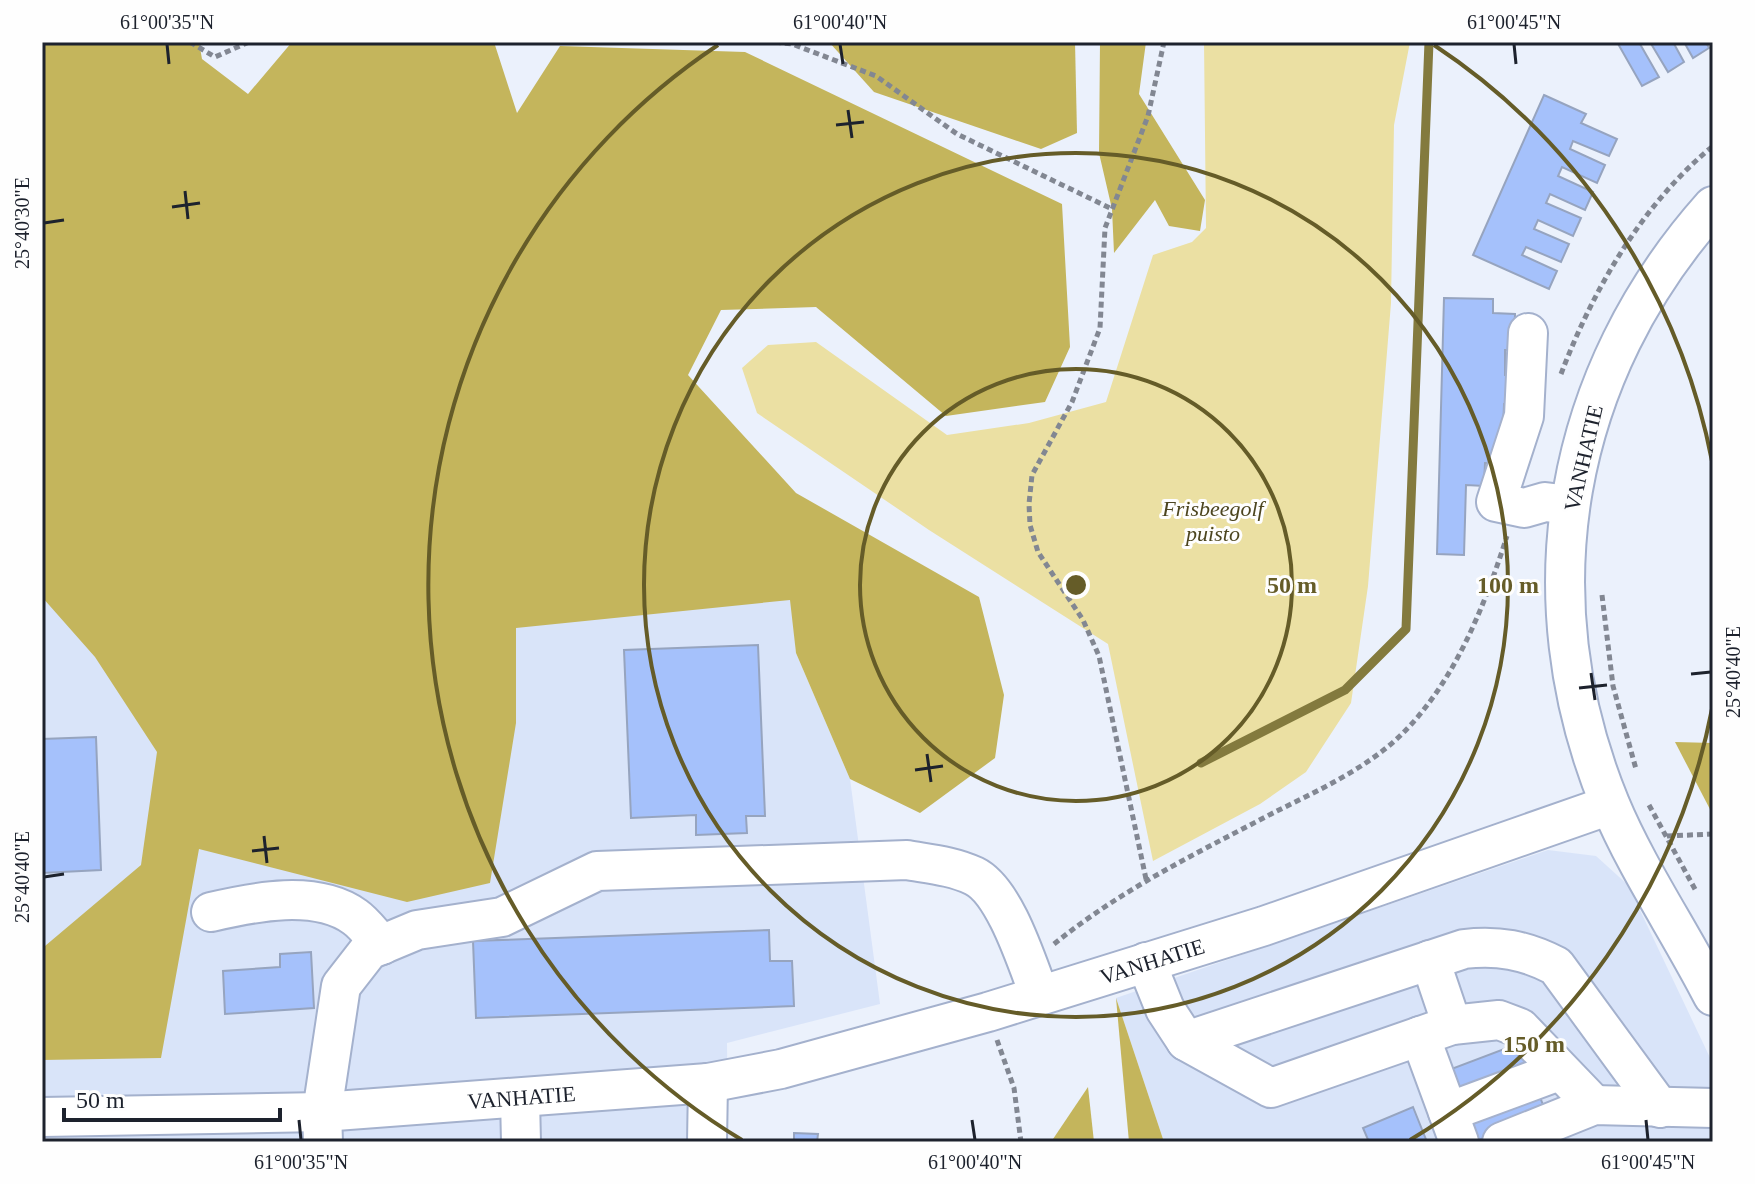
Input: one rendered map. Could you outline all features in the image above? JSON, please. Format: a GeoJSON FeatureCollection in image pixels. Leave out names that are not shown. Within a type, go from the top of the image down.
{"type":"FeatureCollection","features":[{"type":"Feature","properties":{"kind":"street","name":"VANHATIE"},"geometry":{"type":"LineString","coordinates":[[42,1117],[241,1128],[323,1127],[520,1099],[708,1083],[781,1069],[988,1012],[1034,980],[1146,962],[1264,926],[1626,799],[1581,721],[1569,653],[1563,581],[1570,505],[1584,436],[1608,363],[1644,295],[1681,242],[1713,206]]}},
{"type":"Feature","properties":{"kind":"street"},"geometry":{"type":"LineString","coordinates":[[1528,333],[1524,416],[1496,502],[1524,508],[1545,502],[1570,505]]}},
{"type":"Feature","properties":{"kind":"street"},"geometry":{"type":"LineString","coordinates":[[1626,799],[1649,840],[1713,996]]}},
{"type":"Feature","properties":{"kind":"street"},"geometry":{"type":"LineString","coordinates":[[323,1127],[341,986],[369,950],[417,930],[502,917],[597,871],[907,860],[948,867],[977,877],[1000,903],[1034,980]]}},
{"type":"Feature","properties":{"kind":"street"},"geometry":{"type":"LineString","coordinates":[[211,912],[252,903],[313,902],[354,916],[382,945]]}},
{"type":"Feature","properties":{"kind":"street"},"geometry":{"type":"LineString","coordinates":[[1186,1041],[1430,960],[1486,946],[1532,953],[1556,966],[1660,1108]]}},
{"type":"Feature","properties":{"kind":"street"},"geometry":{"type":"LineString","coordinates":[[1430,960],[1436,1030],[1453,1127],[1559,1071]]}},
{"type":"Feature","properties":{"kind":"street"},"geometry":{"type":"LineString","coordinates":[[1146,962],[1165,1009],[1186,1041],[1271,1088],[1436,1030],[1499,1020],[1520,1028],[1594,1105]]}},
{"type":"Feature","properties":{"kind":"street"},"geometry":{"type":"LineString","coordinates":[[707,1142],[708,1083]]}},
{"type":"Feature","properties":{"kind":"street"},"geometry":{"type":"LineString","coordinates":[[520,1099],[521,1142]]}},
{"type":"Feature","properties":{"kind":"street"},"geometry":{"type":"LineString","coordinates":[[1502,1142],[1594,1105],[1713,1108]]}},
{"type":"Feature","properties":{"kind":"path"},"geometry":{"type":"LineString","coordinates":[[190,42],[215,57],[249,42]]}},
{"type":"Feature","properties":{"kind":"path"},"geometry":{"type":"LineString","coordinates":[[775,42],[792,44],[876,76],[957,134],[1112,209]]}},
{"type":"Feature","properties":{"kind":"path"},"geometry":{"type":"LineString","coordinates":[[1146,879],[1099,656],[1083,620],[1038,552],[1030,525],[1032,475],[1072,402],[1100,328],[1105,228],[1148,116],[1164,42]]}},
{"type":"Feature","properties":{"kind":"path"},"geometry":{"type":"LineString","coordinates":[[1034,980],[1099,907],[1146,879],[1335,781],[1402,735],[1441,687],[1482,606],[1503,548]]}},
{"type":"Feature","properties":{"kind":"path"},"geometry":{"type":"LineString","coordinates":[[1601,588],[1613,686],[1638,777]]}},
{"type":"Feature","properties":{"kind":"path"},"geometry":{"type":"LineString","coordinates":[[1626,799],[1649,840],[1700,899]]}},
{"type":"Feature","properties":{"kind":"path"},"geometry":{"type":"LineString","coordinates":[[1649,840],[1713,834]]}},
{"type":"Feature","properties":{"kind":"path"},"geometry":{"type":"LineString","coordinates":[[988,1012],[1014,1088],[1021,1142]]}},
{"type":"Feature","properties":{"kind":"shaded area"},"geometry":{"type":"Polygon","coordinates":[[[42,42],[199,42],[202,59],[248,94],[292,42],[494,42],[517,113],[560,46],[745,52],[1062,204],[1070,347],[1045,402],[946,416],[816,307],[721,310],[688,375],[796,493],[979,597],[1004,695],[995,758],[920,813],[850,779],[796,653],[790,600],[516,628],[516,723],[490,883],[407,902],[199,849],[161,1058],[42,1060],[42,953],[45,946],[141,865],[157,752],[95,657],[42,597],[42,42]]]}},
{"type":"Feature","properties":{"kind":"shaded area"},"geometry":{"type":"Polygon","coordinates":[[[829,42],[1075,42],[1077,133],[1041,149],[874,92],[829,42]]]}},
{"type":"Feature","properties":{"kind":"shaded area"},"geometry":{"type":"Polygon","coordinates":[[[1100,42],[1146,42],[1139,94],[1205,200],[1200,231],[1169,226],[1155,200],[1114,253],[1112,209],[1099,153],[1100,42]]]}},
{"type":"Feature","properties":{"kind":"shaded area"},"geometry":{"type":"Polygon","coordinates":[[[42,498],[791,600],[796,653],[850,779],[880,1004],[727,1043],[728,1142],[42,1142],[42,498]]]}},
{"type":"Feature","properties":{"kind":"shaded area"},"geometry":{"type":"Polygon","coordinates":[[[1675,742],[1713,743],[1713,815],[1675,742]]]}},
{"type":"Feature","properties":{"kind":"shaded area"},"geometry":{"type":"Polygon","coordinates":[[[1548,850],[1596,856],[1628,885],[1713,1064],[1713,1142],[1164,1142],[1116,998],[1548,850]]]}},
{"type":"Feature","properties":{"kind":"shaded area"},"geometry":{"type":"Polygon","coordinates":[[[1116,998],[1164,1142],[1129,1142],[1116,998]]]}},
{"type":"Feature","properties":{"kind":"shaded area"},"geometry":{"type":"Polygon","coordinates":[[[1088,1087],[1094,1142],[1051,1142],[1088,1087]]]}},
{"type":"Feature","properties":{"kind":"green space","name":"Frisbeegolf puisto"},"geometry":{"type":"Polygon","coordinates":[[[1204,42],[1410,42],[1394,125],[1391,303],[1368,586],[1351,703],[1306,772],[1260,804],[1153,861],[1108,644],[929,530],[757,413],[742,368],[768,345],[816,342],[947,435],[1029,423],[1106,402],[1153,255],[1192,242],[1206,228],[1204,42]]]}},
{"type":"Feature","properties":{"kind":"building"},"geometry":{"type":"Polygon","coordinates":[[[1617,42],[1643,42],[1640,44],[1659,77],[1642,86],[1617,42]]]}},
{"type":"Feature","properties":{"kind":"building"},"geometry":{"type":"Polygon","coordinates":[[[1650,42],[1673,42],[1684,62],[1668,72],[1650,42]]]}},
{"type":"Feature","properties":{"kind":"building"},"geometry":{"type":"Polygon","coordinates":[[[1684,42],[1706,42],[1709,48],[1693,58],[1684,42]]]}},
{"type":"Feature","properties":{"kind":"building"},"geometry":{"type":"Polygon","coordinates":[[[1544,95],[1586,114],[1581,123],[1617,139],[1609,156],[1573,141],[1570,149],[1605,165],[1597,183],[1562,167],[1558,176],[1593,192],[1585,210],[1550,194],[1546,203],[1581,218],[1573,236],[1538,220],[1534,229],[1569,244],[1561,262],[1526,247],[1522,255],[1557,271],[1549,289],[1473,255],[1544,95]]]}},
{"type":"Feature","properties":{"kind":"building"},"geometry":{"type":"Polygon","coordinates":[[[1444,298],[1493,299],[1493,313],[1515,314],[1514,350],[1505,350],[1505,375],[1514,375],[1513,405],[1504,404],[1502,464],[1485,463],[1484,486],[1466,485],[1464,555],[1437,554],[1444,298]]]}},
{"type":"Feature","properties":{"kind":"building"},"geometry":{"type":"Polygon","coordinates":[[[758,645],[765,816],[746,816],[747,833],[696,835],[696,815],[631,818],[624,650],[758,645]]]}},
{"type":"Feature","properties":{"kind":"building"},"geometry":{"type":"Polygon","coordinates":[[[96,737],[101,870],[42,873],[42,739],[96,737]]]}},
{"type":"Feature","properties":{"kind":"building"},"geometry":{"type":"Polygon","coordinates":[[[769,930],[770,961],[792,961],[794,1006],[476,1018],[473,941],[769,930]]]}},
{"type":"Feature","properties":{"kind":"building"},"geometry":{"type":"Polygon","coordinates":[[[311,952],[314,1008],[225,1014],[223,971],[280,967],[280,954],[311,952]]]}},
{"type":"Feature","properties":{"kind":"building"},"geometry":{"type":"Polygon","coordinates":[[[1520,1043],[1531,1074],[1457,1102],[1446,1071],[1520,1043]]]}},
{"type":"Feature","properties":{"kind":"building"},"geometry":{"type":"Polygon","coordinates":[[[1536,1087],[1547,1115],[1474,1142],[1463,1115],[1536,1087]]]}},
{"type":"Feature","properties":{"kind":"building"},"geometry":{"type":"Polygon","coordinates":[[[1413,1107],[1427,1142],[1369,1142],[1363,1128],[1413,1107]]]}},
{"type":"Feature","properties":{"kind":"building"},"geometry":{"type":"Polygon","coordinates":[[[794,1133],[818,1134],[817,1142],[794,1142],[794,1133]]]}},
{"type":"Feature","properties":{"kind":"waterway"},"geometry":{"type":"LineString","coordinates":[[1201,763],[1345,690],[1406,629],[1429,42]]}}]}
